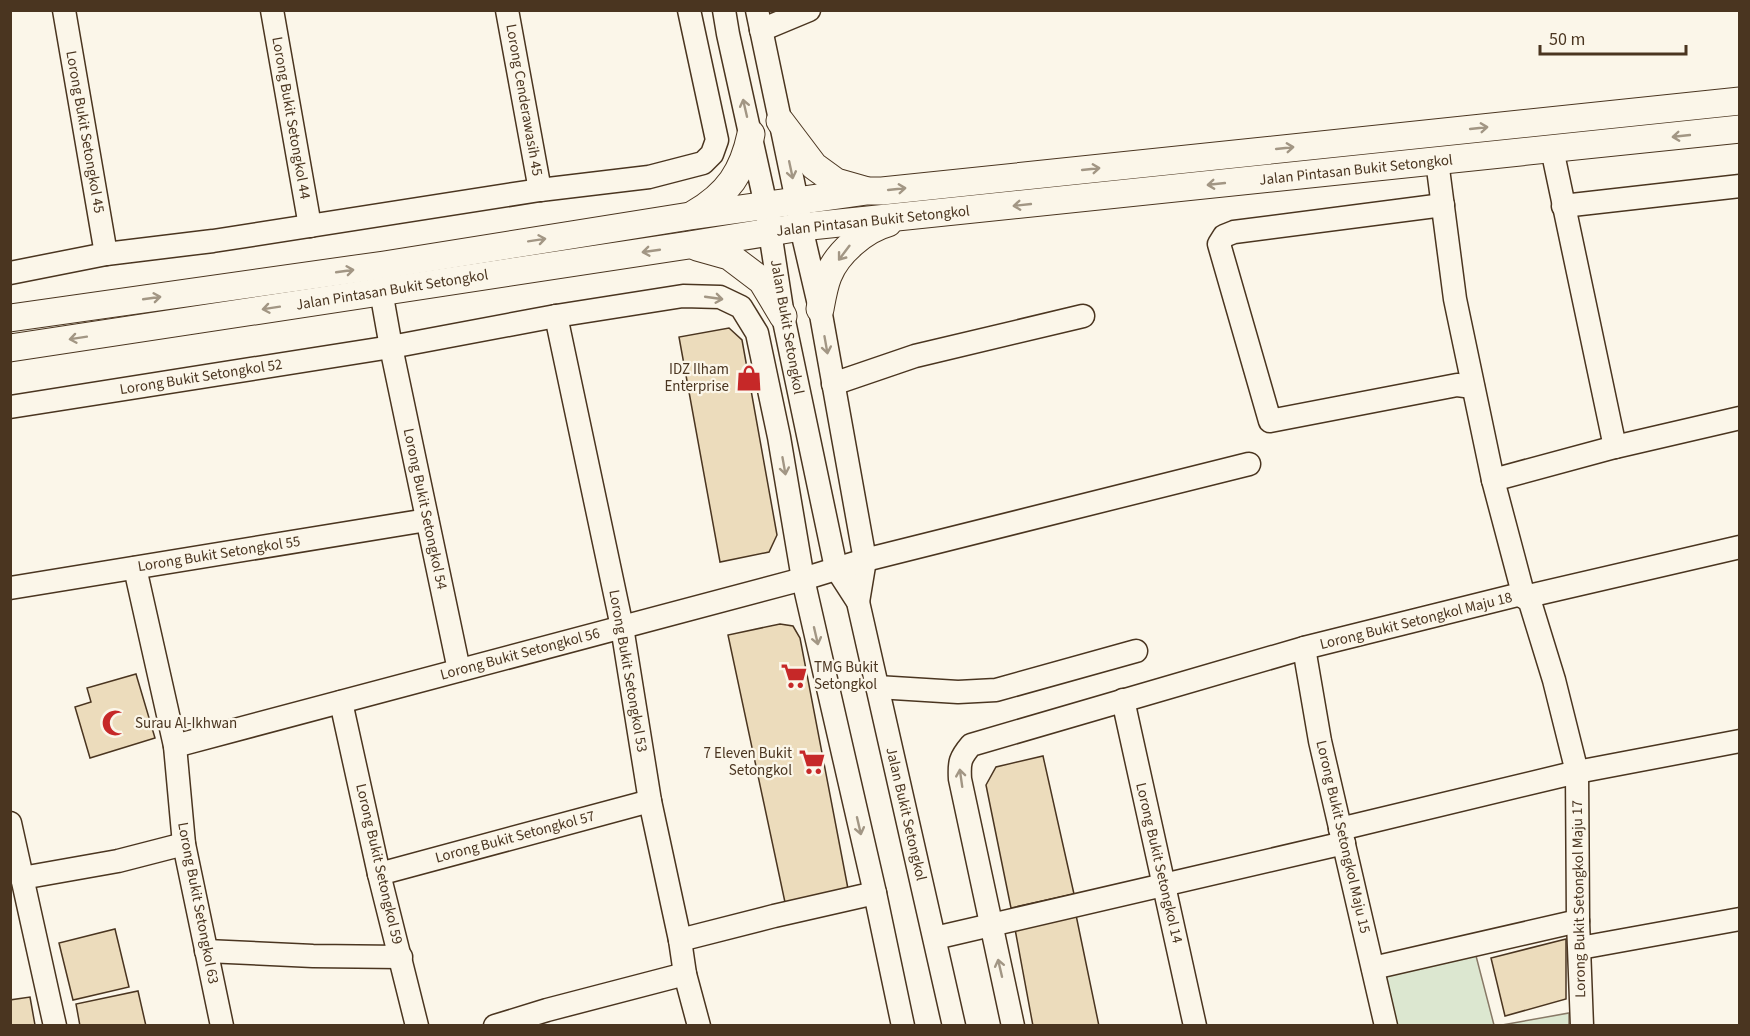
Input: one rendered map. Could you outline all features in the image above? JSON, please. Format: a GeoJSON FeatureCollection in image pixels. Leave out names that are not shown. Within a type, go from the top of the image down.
{"type":"FeatureCollection","features":[{"type":"Feature","properties":{"kind":"main road","name":"Jalan Pintasan Bukit Setongkol"},"geometry":{"type":"LineString","coordinates":[[10,348],[383,299],[689,245],[768,219],[799,214],[867,191],[1740,101]]}},
{"type":"Feature","properties":{"kind":"main road"},"geometry":{"type":"LineString","coordinates":[[780,121],[814,166],[836,182],[867,191]]}},
{"type":"Feature","properties":{"kind":"main road","name":"Jalan Pintasan Bukit Setongkol"},"geometry":{"type":"LineString","coordinates":[[799,214],[912,216],[1740,129]]}},
{"type":"Feature","properties":{"kind":"main road"},"geometry":{"type":"LineString","coordinates":[[690,216],[709,205],[725,191],[738,174],[747,155],[751,134]]}},
{"type":"Feature","properties":{"kind":"main road","name":"Jalan Pintasan Bukit Setongkol"},"geometry":{"type":"LineString","coordinates":[[10,318],[384,265],[690,216],[768,219]]}},
{"type":"Feature","properties":{"kind":"main road"},"geometry":{"type":"LineString","coordinates":[[820,309],[828,274],[849,245],[878,225],[912,216]]}},
{"type":"Feature","properties":{"kind":"main road"},"geometry":{"type":"LineString","coordinates":[[689,245],[729,256],[746,268],[762,281],[783,316]]}},
{"type":"Feature","properties":{"kind":"street","name":"Lorong Bukit Setongkol 45"},"geometry":{"type":"LineString","coordinates":[[64,10],[106,254]]}},
{"type":"Feature","properties":{"kind":"street","name":"Lorong Bukit Setongkol 44"},"geometry":{"type":"LineString","coordinates":[[272,10],[310,226]]}},
{"type":"Feature","properties":{"kind":"street","name":"Lorong Cenderawasih 45"},"geometry":{"type":"LineString","coordinates":[[507,10],[540,190]]}},
{"type":"Feature","properties":{"kind":"street"},"geometry":{"type":"LineString","coordinates":[[10,273],[106,254],[213,241],[540,190],[649,177],[702,163],[712,154],[717,140],[689,10]]}},
{"type":"Feature","properties":{"kind":"street","name":"Jalan Bukit Setongkol"},"geometry":{"type":"LineString","coordinates":[[724,10],[768,219],[783,316],[836,568],[858,602],[954,1026]]}},
{"type":"Feature","properties":{"kind":"street"},"geometry":{"type":"LineString","coordinates":[[759,20],[811,11]]}},
{"type":"Feature","properties":{"kind":"street","name":"Jalan Bukit Setongkol"},"geometry":{"type":"LineString","coordinates":[[759,20],[820,309],[865,560],[858,602]]}},
{"type":"Feature","properties":{"kind":"street"},"geometry":{"type":"LineString","coordinates":[[1552,149],[1615,447]]}},
{"type":"Feature","properties":{"kind":"street"},"geometry":{"type":"LineString","coordinates":[[1437,161],[1455,299],[1493,480],[1524,597],[1740,548]]}},
{"type":"Feature","properties":{"kind":"street"},"geometry":{"type":"LineString","coordinates":[[1563,206],[1740,186]]}},
{"type":"Feature","properties":{"kind":"street"},"geometry":{"type":"LineString","coordinates":[[1443,205],[1234,232],[1224,236],[1219,244],[1270,421],[1456,385],[1473,387]]}},
{"type":"Feature","properties":{"kind":"street","name":"Lorong Bukit Setongkol 52"},"geometry":{"type":"LineString","coordinates":[[10,406],[390,340],[683,296],[720,297],[741,307],[757,333],[779,437],[803,579],[903,1026]]}},
{"type":"Feature","properties":{"kind":"street","name":"Lorong Bukit Setongkol 54"},"geometry":{"type":"LineString","coordinates":[[383,299],[459,670]]}},
{"type":"Feature","properties":{"kind":"street","name":"Lorong Bukit Setongkol 53"},"geometry":{"type":"LineString","coordinates":[[556,316],[622,627],[650,801],[680,940],[685,974],[699,1026]]}},
{"type":"Feature","properties":{"kind":"street"},"geometry":{"type":"LineString","coordinates":[[833,384],[915,356],[1083,316]]}},
{"type":"Feature","properties":{"kind":"street"},"geometry":{"type":"LineString","coordinates":[[1493,480],[1615,447],[1740,418]]}},
{"type":"Feature","properties":{"kind":"street","name":"Lorong Bukit Setongkol 56"},"geometry":{"type":"LineString","coordinates":[[175,746],[803,579],[865,560],[1249,464]]}},
{"type":"Feature","properties":{"kind":"street","name":"Lorong Bukit Setongkol 55"},"geometry":{"type":"LineString","coordinates":[[10,588],[427,520]]}},
{"type":"Feature","properties":{"kind":"street","name":"Lorong Bukit Setongkol 63"},"geometry":{"type":"LineString","coordinates":[[135,568],[175,746],[184,844],[222,1026]]}},
{"type":"Feature","properties":{"kind":"street","name":"Lorong Bukit Setongkol Maju 18"},"geometry":{"type":"LineString","coordinates":[[1013,1026],[960,779],[959,764],[962,755],[971,745],[1304,648],[1517,595],[1530,602],[1554,680],[1577,772]]}},
{"type":"Feature","properties":{"kind":"street","name":"Lorong Bukit Setongkol Maju 15"},"geometry":{"type":"LineString","coordinates":[[1304,648],[1320,741],[1386,1026]]}},
{"type":"Feature","properties":{"kind":"street"},"geometry":{"type":"LineString","coordinates":[[877,687],[958,692],[996,690],[1136,651]]}},
{"type":"Feature","properties":{"kind":"street","name":"Lorong Bukit Setongkol 14"},"geometry":{"type":"LineString","coordinates":[[1123,700],[1195,1026]]}},
{"type":"Feature","properties":{"kind":"street","name":"Lorong Bukit Setongkol 59"},"geometry":{"type":"LineString","coordinates":[[341,702],[379,873],[417,1026]]}},
{"type":"Feature","properties":{"kind":"street"},"geometry":{"type":"LineString","coordinates":[[934,938],[1163,885],[1577,772],[1740,741]]}},
{"type":"Feature","properties":{"kind":"street","name":"Lorong Bukit Setongkol Maju 17"},"geometry":{"type":"LineString","coordinates":[[1577,772],[1578,921],[1582,1026]]}},
{"type":"Feature","properties":{"kind":"street","name":"Lorong Bukit Setongkol 57"},"geometry":{"type":"LineString","coordinates":[[379,873],[650,801]]}},
{"type":"Feature","properties":{"kind":"street"},"geometry":{"type":"LineString","coordinates":[[10,823],[55,1026]]}},
{"type":"Feature","properties":{"kind":"street"},"geometry":{"type":"LineString","coordinates":[[22,878],[118,861],[184,844]]}},
{"type":"Feature","properties":{"kind":"street"},"geometry":{"type":"LineString","coordinates":[[680,940],[875,893]]}},
{"type":"Feature","properties":{"kind":"street"},"geometry":{"type":"LineString","coordinates":[[1580,948],[1740,918]]}},
{"type":"Feature","properties":{"kind":"street"},"geometry":{"type":"LineString","coordinates":[[1373,968],[1578,921]]}},
{"type":"Feature","properties":{"kind":"street"},"geometry":{"type":"LineString","coordinates":[[206,951],[401,957]]}},
{"type":"Feature","properties":{"kind":"street"},"geometry":{"type":"LineString","coordinates":[[495,1026],[685,974]]}},
{"type":"Feature","properties":{"kind":"green space"},"geometry":{"type":"Polygon","coordinates":[[[1475,952],[1494,1025],[1395,1025],[1383,975],[1475,952]]]}},
{"type":"Feature","properties":{"kind":"green space"},"geometry":{"type":"Polygon","coordinates":[[[1569,1013],[1569,1025],[1502,1025],[1569,1013]]]}},
{"type":"Feature","properties":{"kind":"building"},"geometry":{"type":"Polygon","coordinates":[[[729,328],[742,340],[777,535],[769,552],[720,562],[679,337],[729,328]]]}},
{"type":"Feature","properties":{"kind":"building"},"geometry":{"type":"Polygon","coordinates":[[[780,624],[793,626],[800,638],[849,894],[786,907],[728,635],[780,624]]]}},
{"type":"Feature","properties":{"kind":"building","name":"Surau Al-Ikhwan"},"geometry":{"type":"Polygon","coordinates":[[[136,674],[155,738],[90,758],[75,707],[91,702],[87,688],[136,674]]]}},
{"type":"Feature","properties":{"kind":"building"},"geometry":{"type":"Polygon","coordinates":[[[1043,756],[1074,894],[1011,908],[986,785],[996,767],[1043,756]]]}},
{"type":"Feature","properties":{"kind":"building"},"geometry":{"type":"Polygon","coordinates":[[[1076,915],[1099,1026],[1033,1026],[1015,929],[1076,915]]]}},
{"type":"Feature","properties":{"kind":"building"},"geometry":{"type":"Polygon","coordinates":[[[115,929],[129,987],[73,1000],[59,943],[115,929]]]}},
{"type":"Feature","properties":{"kind":"building"},"geometry":{"type":"Polygon","coordinates":[[[1566,939],[1566,999],[1505,1016],[1491,958],[1566,939]]]}},
{"type":"Feature","properties":{"kind":"building"},"geometry":{"type":"Polygon","coordinates":[[[138,991],[146,1026],[80,1026],[76,1004],[138,991]]]}},
{"type":"Feature","properties":{"kind":"building"},"geometry":{"type":"Polygon","coordinates":[[[30,997],[35,1025],[10,1026],[10,1000],[30,997]]]}},
{"type":"Feature","properties":{"kind":"place","name":"IDZ Ilham Enterprise"},"geometry":{"type":"Point","coordinates":[749,378]}},
{"type":"Feature","properties":{"kind":"place","name":"TMG Bukit Setongkol"},"geometry":{"type":"Point","coordinates":[794,676]}},
{"type":"Feature","properties":{"kind":"place","name":"Surau Al-Ikhwan"},"geometry":{"type":"Point","coordinates":[115,723]}},
{"type":"Feature","properties":{"kind":"place","name":"7 Eleven Bukit Setongkol"},"geometry":{"type":"Point","coordinates":[812,762]}}]}
